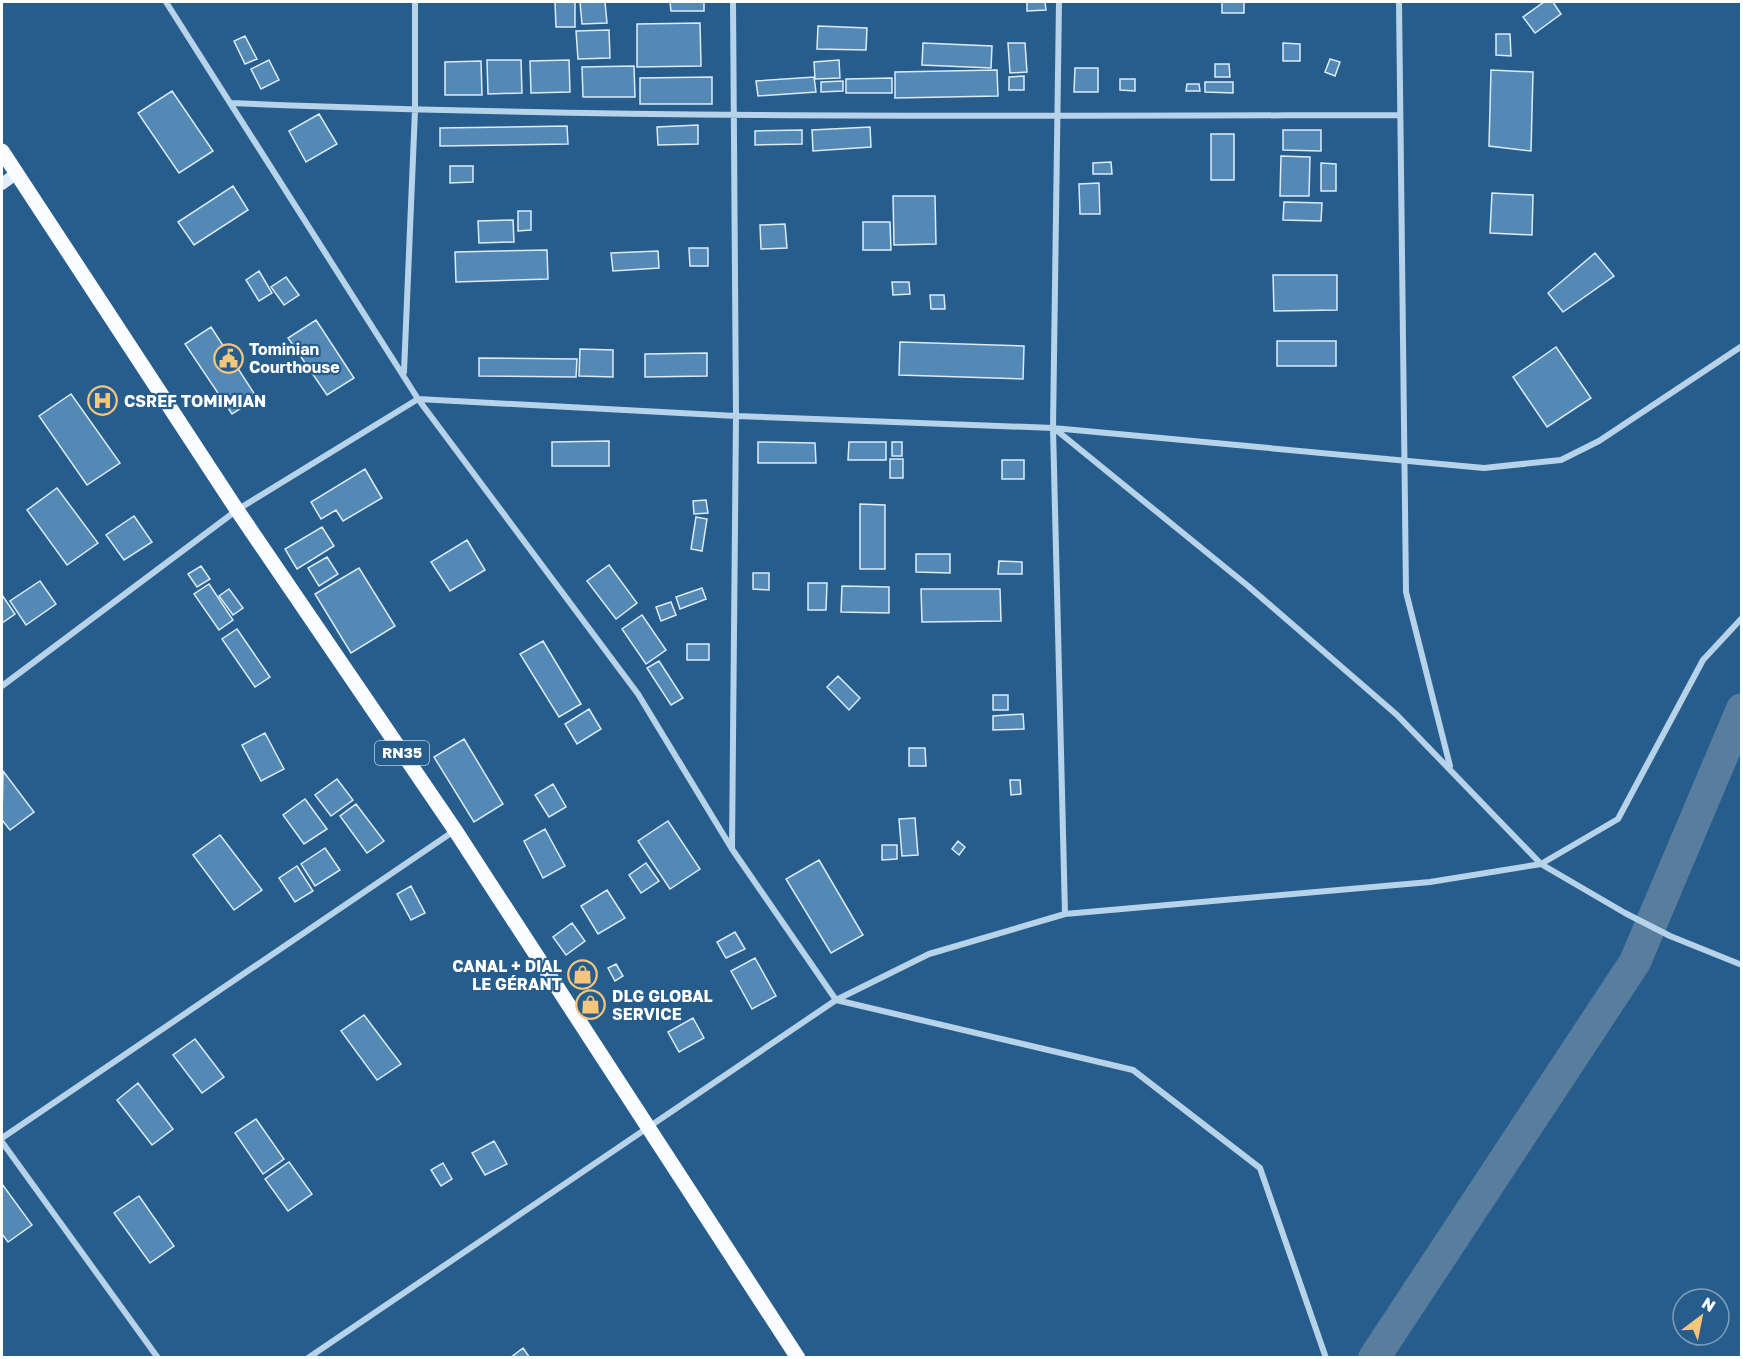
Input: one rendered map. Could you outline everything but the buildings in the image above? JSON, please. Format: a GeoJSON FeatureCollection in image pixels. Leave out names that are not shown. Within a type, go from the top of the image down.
{"type":"FeatureCollection","features":[{"type":"Feature","properties":{"kind":"main road","name":"RN35"},"geometry":{"type":"LineString","coordinates":[[2,151],[237,510],[455,830],[798,1358]]}},
{"type":"Feature","properties":{"kind":"street"},"geometry":{"type":"LineString","coordinates":[[166,2],[404,373],[418,399],[638,694],[732,849],[836,1000],[1133,1070],[1260,1168],[1326,1358]]}},
{"type":"Feature","properties":{"kind":"street"},"geometry":{"type":"LineString","coordinates":[[404,373],[415,111],[416,2]]}},
{"type":"Feature","properties":{"kind":"street"},"geometry":{"type":"LineString","coordinates":[[732,849],[736,417],[733,2]]}},
{"type":"Feature","properties":{"kind":"street"},"geometry":{"type":"LineString","coordinates":[[1059,2],[1053,428],[1065,914]]}},
{"type":"Feature","properties":{"kind":"street"},"geometry":{"type":"LineString","coordinates":[[1399,2],[1406,592],[1450,769]]}},
{"type":"Feature","properties":{"kind":"street"},"geometry":{"type":"LineString","coordinates":[[231,103],[415,111],[733,116],[1400,115]]}},
{"type":"Feature","properties":{"kind":"street"},"geometry":{"type":"LineString","coordinates":[[2,184],[17,172]]}},
{"type":"Feature","properties":{"kind":"street"},"geometry":{"type":"LineString","coordinates":[[2,686],[237,510],[418,399],[736,417],[1053,428],[1484,468],[1561,460],[1599,441],[1742,346]]}},
{"type":"Feature","properties":{"kind":"street"},"geometry":{"type":"LineString","coordinates":[[1053,428],[1257,594],[1397,715],[1541,864],[1625,913],[1670,936],[1742,965]]}},
{"type":"Feature","properties":{"kind":"street"},"geometry":{"type":"LineString","coordinates":[[309,1358],[836,1000],[929,954],[1065,914],[1430,882],[1541,864],[1618,819],[1703,660],[1742,618]]}},
{"type":"Feature","properties":{"kind":"street"},"geometry":{"type":"LineString","coordinates":[[158,1358],[2,1140],[455,830]]}},
{"type":"Feature","properties":{"kind":"waterway"},"geometry":{"type":"LineString","coordinates":[[1374,1358],[1635,962],[1742,709]]}},
{"type":"Feature","properties":{"kind":"place","name":"Tominian Courthouse"},"geometry":{"type":"Point","coordinates":[228,358]}},
{"type":"Feature","properties":{"kind":"place","name":"CSREF TOMIMIAN"},"geometry":{"type":"Point","coordinates":[103,401]}},
{"type":"Feature","properties":{"kind":"place","name":"CANAL + DIAL LE GÉRANT"},"geometry":{"type":"Point","coordinates":[583,975]}},
{"type":"Feature","properties":{"kind":"place","name":"DLG GLOBAL SERVICE"},"geometry":{"type":"Point","coordinates":[591,1005]}}]}
